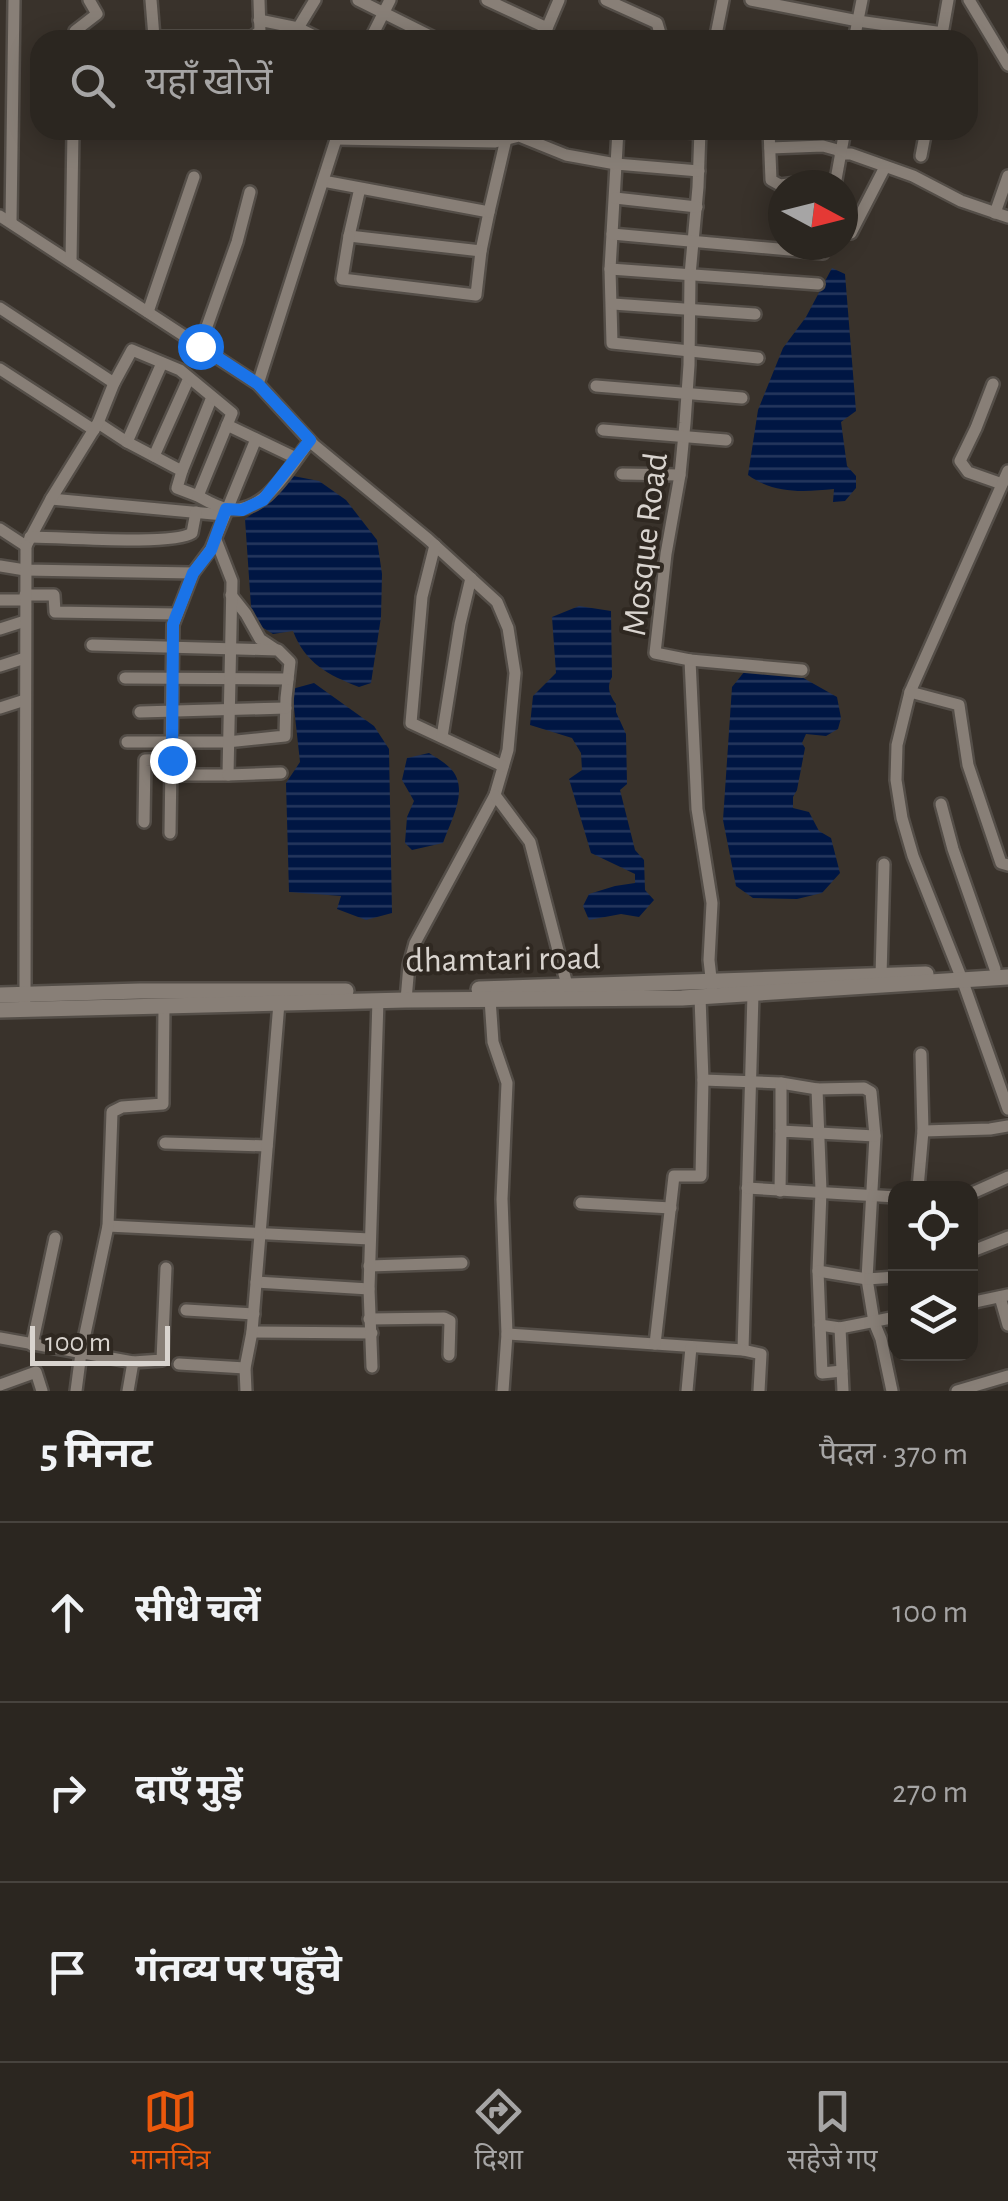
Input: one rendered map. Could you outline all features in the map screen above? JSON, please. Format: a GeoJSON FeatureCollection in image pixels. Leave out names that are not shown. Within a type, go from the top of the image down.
{"type":"FeatureCollection","features":[{"type":"Feature","properties":{"kind":"main road"},"geometry":{"type":"LineString","coordinates":[[0,1010],[25,1002],[164,1006],[378,1000],[406,995],[490,999],[570,993],[753,994],[1004,971]]}},
{"type":"Feature","properties":{"kind":"main road"},"geometry":{"type":"LineString","coordinates":[[708,992],[881,976],[961,977]]}},
{"type":"Feature","properties":{"kind":"main road","name":"dhamtari road"},"geometry":{"type":"LineString","coordinates":[[0,995],[25,1002],[140,991],[570,993]]}},
{"type":"Feature","properties":{"kind":"street"},"geometry":{"type":"LineString","coordinates":[[14,0],[5,219],[258,384],[310,440],[497,602],[508,628],[515,673],[508,750],[494,795],[415,944],[408,965],[406,995]]}},
{"type":"Feature","properties":{"kind":"street"},"geometry":{"type":"LineString","coordinates":[[75,30],[98,14],[89,0]]}},
{"type":"Feature","properties":{"kind":"street"},"geometry":{"type":"LineString","coordinates":[[151,0],[153,30]]}},
{"type":"Feature","properties":{"kind":"street"},"geometry":{"type":"LineString","coordinates":[[259,0],[260,30]]}},
{"type":"Feature","properties":{"kind":"street"},"geometry":{"type":"LineString","coordinates":[[298,28],[315,0]]}},
{"type":"Feature","properties":{"kind":"street"},"geometry":{"type":"LineString","coordinates":[[358,0],[418,30]]}},
{"type":"Feature","properties":{"kind":"street"},"geometry":{"type":"LineString","coordinates":[[374,30],[390,0]]}},
{"type":"Feature","properties":{"kind":"street"},"geometry":{"type":"LineString","coordinates":[[487,0],[537,30]]}},
{"type":"Feature","properties":{"kind":"street"},"geometry":{"type":"LineString","coordinates":[[546,30],[558,0]]}},
{"type":"Feature","properties":{"kind":"street"},"geometry":{"type":"LineString","coordinates":[[606,0],[656,23],[658,30]]}},
{"type":"Feature","properties":{"kind":"street"},"geometry":{"type":"LineString","coordinates":[[717,30],[722,0]]}},
{"type":"Feature","properties":{"kind":"street"},"geometry":{"type":"LineString","coordinates":[[751,0],[813,6],[858,21],[905,30]]}},
{"type":"Feature","properties":{"kind":"street"},"geometry":{"type":"LineString","coordinates":[[856,30],[862,0]]}},
{"type":"Feature","properties":{"kind":"street"},"geometry":{"type":"LineString","coordinates":[[943,30],[948,0]]}},
{"type":"Feature","properties":{"kind":"street"},"geometry":{"type":"LineString","coordinates":[[969,0],[1007,66]]}},
{"type":"Feature","properties":{"kind":"street"},"geometry":{"type":"LineString","coordinates":[[259,20],[302,30]]}},
{"type":"Feature","properties":{"kind":"street"},"geometry":{"type":"LineString","coordinates":[[71,262],[74,140]]}},
{"type":"Feature","properties":{"kind":"street"},"geometry":{"type":"LineString","coordinates":[[258,384],[336,140]]}},
{"type":"Feature","properties":{"kind":"street"},"geometry":{"type":"LineString","coordinates":[[456,140],[499,140]]}},
{"type":"Feature","properties":{"kind":"street"},"geometry":{"type":"LineString","coordinates":[[360,188],[342,279],[476,295],[481,251],[506,140]]}},
{"type":"Feature","properties":{"kind":"street"},"geometry":{"type":"LineString","coordinates":[[529,140],[566,154],[616,164],[699,171]]}},
{"type":"Feature","properties":{"kind":"street"},"geometry":{"type":"LineString","coordinates":[[617,140],[610,269],[612,344],[758,358]]}},
{"type":"Feature","properties":{"kind":"street","name":"Mosque Road"},"geometry":{"type":"LineString","coordinates":[[672,1208],[674,1176],[701,1176],[712,903],[697,809],[690,660],[655,653],[684,437],[700,140]]}},
{"type":"Feature","properties":{"kind":"street"},"geometry":{"type":"LineString","coordinates":[[770,140],[771,170]]}},
{"type":"Feature","properties":{"kind":"street"},"geometry":{"type":"LineString","coordinates":[[838,170],[843,140]]}},
{"type":"Feature","properties":{"kind":"street"},"geometry":{"type":"LineString","coordinates":[[922,156],[924,140]]}},
{"type":"Feature","properties":{"kind":"street"},"geometry":{"type":"LineString","coordinates":[[770,148],[823,146],[851,154],[1002,215],[1008,176]]}},
{"type":"Feature","properties":{"kind":"street"},"geometry":{"type":"LineString","coordinates":[[858,219],[885,167]]}},
{"type":"Feature","properties":{"kind":"street"},"geometry":{"type":"LineString","coordinates":[[148,312],[194,177]]}},
{"type":"Feature","properties":{"kind":"street"},"geometry":{"type":"LineString","coordinates":[[323,181],[489,212]]}},
{"type":"Feature","properties":{"kind":"street"},"geometry":{"type":"LineString","coordinates":[[200,346],[250,192]]}},
{"type":"Feature","properties":{"kind":"street"},"geometry":{"type":"LineString","coordinates":[[615,198],[696,206]]}},
{"type":"Feature","properties":{"kind":"street"},"geometry":{"type":"LineString","coordinates":[[612,234],[768,247]]}},
{"type":"Feature","properties":{"kind":"street"},"geometry":{"type":"LineString","coordinates":[[348,236],[481,251]]}},
{"type":"Feature","properties":{"kind":"street"},"geometry":{"type":"LineString","coordinates":[[610,269],[818,284]]}},
{"type":"Feature","properties":{"kind":"street"},"geometry":{"type":"LineString","coordinates":[[612,304],[755,314]]}},
{"type":"Feature","properties":{"kind":"street"},"geometry":{"type":"LineString","coordinates":[[0,308],[114,383]]}},
{"type":"Feature","properties":{"kind":"street"},"geometry":{"type":"LineString","coordinates":[[25,1002],[28,541],[96,427],[132,350],[180,370],[232,413],[198,496]]}},
{"type":"Feature","properties":{"kind":"street"},"geometry":{"type":"LineString","coordinates":[[127,442],[162,363]]}},
{"type":"Feature","properties":{"kind":"street"},"geometry":{"type":"LineString","coordinates":[[0,369],[96,427],[182,471]]}},
{"type":"Feature","properties":{"kind":"street"},"geometry":{"type":"LineString","coordinates":[[154,456],[190,378]]}},
{"type":"Feature","properties":{"kind":"street"},"geometry":{"type":"LineString","coordinates":[[992,384],[960,461],[968,472],[1002,484]]}},
{"type":"Feature","properties":{"kind":"street"},"geometry":{"type":"LineString","coordinates":[[596,386],[742,398]]}},
{"type":"Feature","properties":{"kind":"street"},"geometry":{"type":"LineString","coordinates":[[212,397],[176,488],[225,512]]}},
{"type":"Feature","properties":{"kind":"street"},"geometry":{"type":"LineString","coordinates":[[227,426],[296,458]]}},
{"type":"Feature","properties":{"kind":"street"},"geometry":{"type":"LineString","coordinates":[[603,430],[726,440]]}},
{"type":"Feature","properties":{"kind":"street"},"geometry":{"type":"LineString","coordinates":[[170,832],[173,624],[193,573],[216,540],[256,439]]}},
{"type":"Feature","properties":{"kind":"street"},"geometry":{"type":"LineString","coordinates":[[51,499],[196,512],[242,510],[263,500],[310,440]]}},
{"type":"Feature","properties":{"kind":"street"},"geometry":{"type":"LineString","coordinates":[[1008,471],[910,692],[897,745],[896,780],[913,856],[1008,1109]]}},
{"type":"Feature","properties":{"kind":"street"},"geometry":{"type":"LineString","coordinates":[[622,474],[680,476]]}},
{"type":"Feature","properties":{"kind":"street"},"geometry":{"type":"LineString","coordinates":[[0,529],[28,541],[182,538],[192,533],[196,512]]}},
{"type":"Feature","properties":{"kind":"street"},"geometry":{"type":"LineString","coordinates":[[216,540],[232,582],[228,775]]}},
{"type":"Feature","properties":{"kind":"street"},"geometry":{"type":"LineString","coordinates":[[435,545],[422,597],[410,723],[503,766]]}},
{"type":"Feature","properties":{"kind":"street"},"geometry":{"type":"LineString","coordinates":[[0,566],[25,570],[193,573]]}},
{"type":"Feature","properties":{"kind":"street"},"geometry":{"type":"LineString","coordinates":[[442,737],[471,578]]}},
{"type":"Feature","properties":{"kind":"street"},"geometry":{"type":"LineString","coordinates":[[0,600],[54,595],[54,612],[177,614]]}},
{"type":"Feature","properties":{"kind":"street"},"geometry":{"type":"LineString","coordinates":[[127,742],[227,742],[285,736],[290,662],[260,639],[231,596]]}},
{"type":"Feature","properties":{"kind":"street"},"geometry":{"type":"LineString","coordinates":[[0,629],[26,621]]}},
{"type":"Feature","properties":{"kind":"street"},"geometry":{"type":"LineString","coordinates":[[92,645],[278,650]]}},
{"type":"Feature","properties":{"kind":"street"},"geometry":{"type":"LineString","coordinates":[[0,666],[25,658]]}},
{"type":"Feature","properties":{"kind":"street"},"geometry":{"type":"LineString","coordinates":[[690,660],[802,670]]}},
{"type":"Feature","properties":{"kind":"street"},"geometry":{"type":"LineString","coordinates":[[125,678],[288,679]]}},
{"type":"Feature","properties":{"kind":"street"},"geometry":{"type":"LineString","coordinates":[[910,692],[959,705],[968,765],[1000,863],[1008,865]]}},
{"type":"Feature","properties":{"kind":"street"},"geometry":{"type":"LineString","coordinates":[[0,708],[25,700]]}},
{"type":"Feature","properties":{"kind":"street"},"geometry":{"type":"LineString","coordinates":[[140,712],[286,708]]}},
{"type":"Feature","properties":{"kind":"street"},"geometry":{"type":"LineString","coordinates":[[144,822],[146,760],[172,760]]}},
{"type":"Feature","properties":{"kind":"street"},"geometry":{"type":"LineString","coordinates":[[145,784],[281,773]]}},
{"type":"Feature","properties":{"kind":"street"},"geometry":{"type":"LineString","coordinates":[[494,795],[530,842],[570,993]]}},
{"type":"Feature","properties":{"kind":"street"},"geometry":{"type":"LineString","coordinates":[[941,804],[953,849],[1004,971]]}},
{"type":"Feature","properties":{"kind":"street"},"geometry":{"type":"LineString","coordinates":[[881,976],[884,864]]}},
{"type":"Feature","properties":{"kind":"street"},"geometry":{"type":"LineString","coordinates":[[743,1350],[753,994]]}},
{"type":"Feature","properties":{"kind":"street"},"geometry":{"type":"LineString","coordinates":[[490,999],[493,1042],[507,1083],[502,1198],[507,1334],[503,1391]]}},
{"type":"Feature","properties":{"kind":"street"},"geometry":{"type":"LineString","coordinates":[[372,1366],[368,1319],[378,1000]]}},
{"type":"Feature","properties":{"kind":"street"},"geometry":{"type":"LineString","coordinates":[[246,1391],[244,1368],[254,1314],[279,1003]]}},
{"type":"Feature","properties":{"kind":"street"},"geometry":{"type":"LineString","coordinates":[[76,1391],[108,1226],[112,1112],[122,1106],[163,1104],[164,1006]]}},
{"type":"Feature","properties":{"kind":"street"},"geometry":{"type":"LineString","coordinates":[[918,1181],[921,1054]]}},
{"type":"Feature","properties":{"kind":"street"},"geometry":{"type":"LineString","coordinates":[[703,1080],[864,1088],[871,1092],[874,1136],[867,1279],[892,1391]]}},
{"type":"Feature","properties":{"kind":"street"},"geometry":{"type":"LineString","coordinates":[[780,1191],[781,1083]]}},
{"type":"Feature","properties":{"kind":"street"},"geometry":{"type":"LineString","coordinates":[[816,1088],[822,1372],[842,1371]]}},
{"type":"Feature","properties":{"kind":"street"},"geometry":{"type":"LineString","coordinates":[[922,1131],[1008,1126]]}},
{"type":"Feature","properties":{"kind":"street"},"geometry":{"type":"LineString","coordinates":[[782,1131],[874,1136]]}},
{"type":"Feature","properties":{"kind":"street"},"geometry":{"type":"LineString","coordinates":[[165,1143],[267,1146]]}},
{"type":"Feature","properties":{"kind":"street"},"geometry":{"type":"LineString","coordinates":[[978,1190],[1008,1177]]}},
{"type":"Feature","properties":{"kind":"street"},"geometry":{"type":"LineString","coordinates":[[747,1188],[888,1196]]}},
{"type":"Feature","properties":{"kind":"street"},"geometry":{"type":"LineString","coordinates":[[581,1203],[672,1208],[655,1344]]}},
{"type":"Feature","properties":{"kind":"street"},"geometry":{"type":"LineString","coordinates":[[108,1226],[370,1239]]}},
{"type":"Feature","properties":{"kind":"street"},"geometry":{"type":"LineString","coordinates":[[978,1249],[1008,1236]]}},
{"type":"Feature","properties":{"kind":"street"},"geometry":{"type":"LineString","coordinates":[[32,1345],[55,1238]]}},
{"type":"Feature","properties":{"kind":"street"},"geometry":{"type":"LineString","coordinates":[[369,1266],[462,1264]]}},
{"type":"Feature","properties":{"kind":"street"},"geometry":{"type":"LineString","coordinates":[[0,1338],[132,1362],[162,1360],[166,1268]]}},
{"type":"Feature","properties":{"kind":"street"},"geometry":{"type":"LineString","coordinates":[[818,1271],[867,1279],[888,1278]]}},
{"type":"Feature","properties":{"kind":"street"},"geometry":{"type":"LineString","coordinates":[[256,1282],[369,1289]]}},
{"type":"Feature","properties":{"kind":"street"},"geometry":{"type":"LineString","coordinates":[[978,1301],[1004,1296],[1008,1325]]}},
{"type":"Feature","properties":{"kind":"street"},"geometry":{"type":"LineString","coordinates":[[186,1310],[254,1314]]}},
{"type":"Feature","properties":{"kind":"street"},"geometry":{"type":"LineString","coordinates":[[368,1319],[444,1318],[450,1321],[452,1330],[448,1355]]}},
{"type":"Feature","properties":{"kind":"street"},"geometry":{"type":"LineString","coordinates":[[820,1325],[840,1328],[888,1319]]}},
{"type":"Feature","properties":{"kind":"street"},"geometry":{"type":"LineString","coordinates":[[840,1328],[843,1391]]}},
{"type":"Feature","properties":{"kind":"street"},"geometry":{"type":"LineString","coordinates":[[252,1332],[372,1333]]}},
{"type":"Feature","properties":{"kind":"street"},"geometry":{"type":"LineString","coordinates":[[507,1334],[762,1354],[759,1391]]}},
{"type":"Feature","properties":{"kind":"street"},"geometry":{"type":"LineString","coordinates":[[686,1391],[692,1347]]}},
{"type":"Feature","properties":{"kind":"street"},"geometry":{"type":"LineString","coordinates":[[128,1391],[132,1362]]}},
{"type":"Feature","properties":{"kind":"street"},"geometry":{"type":"LineString","coordinates":[[179,1364],[244,1368]]}},
{"type":"Feature","properties":{"kind":"street"},"geometry":{"type":"LineString","coordinates":[[0,1385],[36,1372],[42,1391]]}},
{"type":"Feature","properties":{"kind":"street"},"geometry":{"type":"LineString","coordinates":[[956,1391],[1008,1376]]}},
{"type":"Feature","properties":{"kind":"water"},"geometry":{"type":"Polygon","coordinates":[[[832,268],[845,274],[856,411],[841,422],[847,466],[856,476],[856,488],[845,501],[833,502],[834,489],[778,489],[748,475],[758,410],[783,348],[806,317],[832,268]]]}},
{"type":"Feature","properties":{"kind":"water"},"geometry":{"type":"Polygon","coordinates":[[[293,476],[319,481],[346,500],[377,540],[382,574],[381,617],[371,683],[359,687],[337,678],[311,660],[293,631],[273,634],[252,621],[245,519],[273,499],[293,476]]]}},
{"type":"Feature","properties":{"kind":"water"},"geometry":{"type":"Polygon","coordinates":[[[579,606],[611,611],[609,688],[626,734],[627,784],[620,790],[635,850],[644,860],[645,890],[654,900],[639,917],[621,914],[589,920],[583,906],[589,894],[635,883],[635,874],[591,853],[569,779],[582,770],[581,753],[572,738],[530,725],[533,696],[556,673],[552,617],[579,606]]]}},
{"type":"Feature","properties":{"kind":"water"},"geometry":{"type":"Polygon","coordinates":[[[749,666],[791,671],[837,697],[841,718],[838,729],[826,736],[806,734],[793,797],[793,808],[809,812],[819,831],[831,838],[840,873],[822,893],[797,899],[753,898],[736,886],[723,820],[732,687],[749,666]]]}},
{"type":"Feature","properties":{"kind":"water"},"geometry":{"type":"Polygon","coordinates":[[[314,683],[374,726],[389,749],[392,913],[366,920],[337,909],[341,896],[289,892],[286,783],[300,762],[292,689],[314,683]]]}},
{"type":"Feature","properties":{"kind":"water"},"geometry":{"type":"Polygon","coordinates":[[[429,753],[455,775],[459,794],[443,843],[412,850],[405,843],[407,817],[414,801],[402,780],[407,758],[429,753]]]}},
{"type":"Feature","properties":{"kind":"route"},"geometry":{"type":"LineString","coordinates":[[172,760],[173,624],[193,573],[211,550],[226,509],[242,510],[263,500],[310,440],[258,384],[200,346]]}}]}
